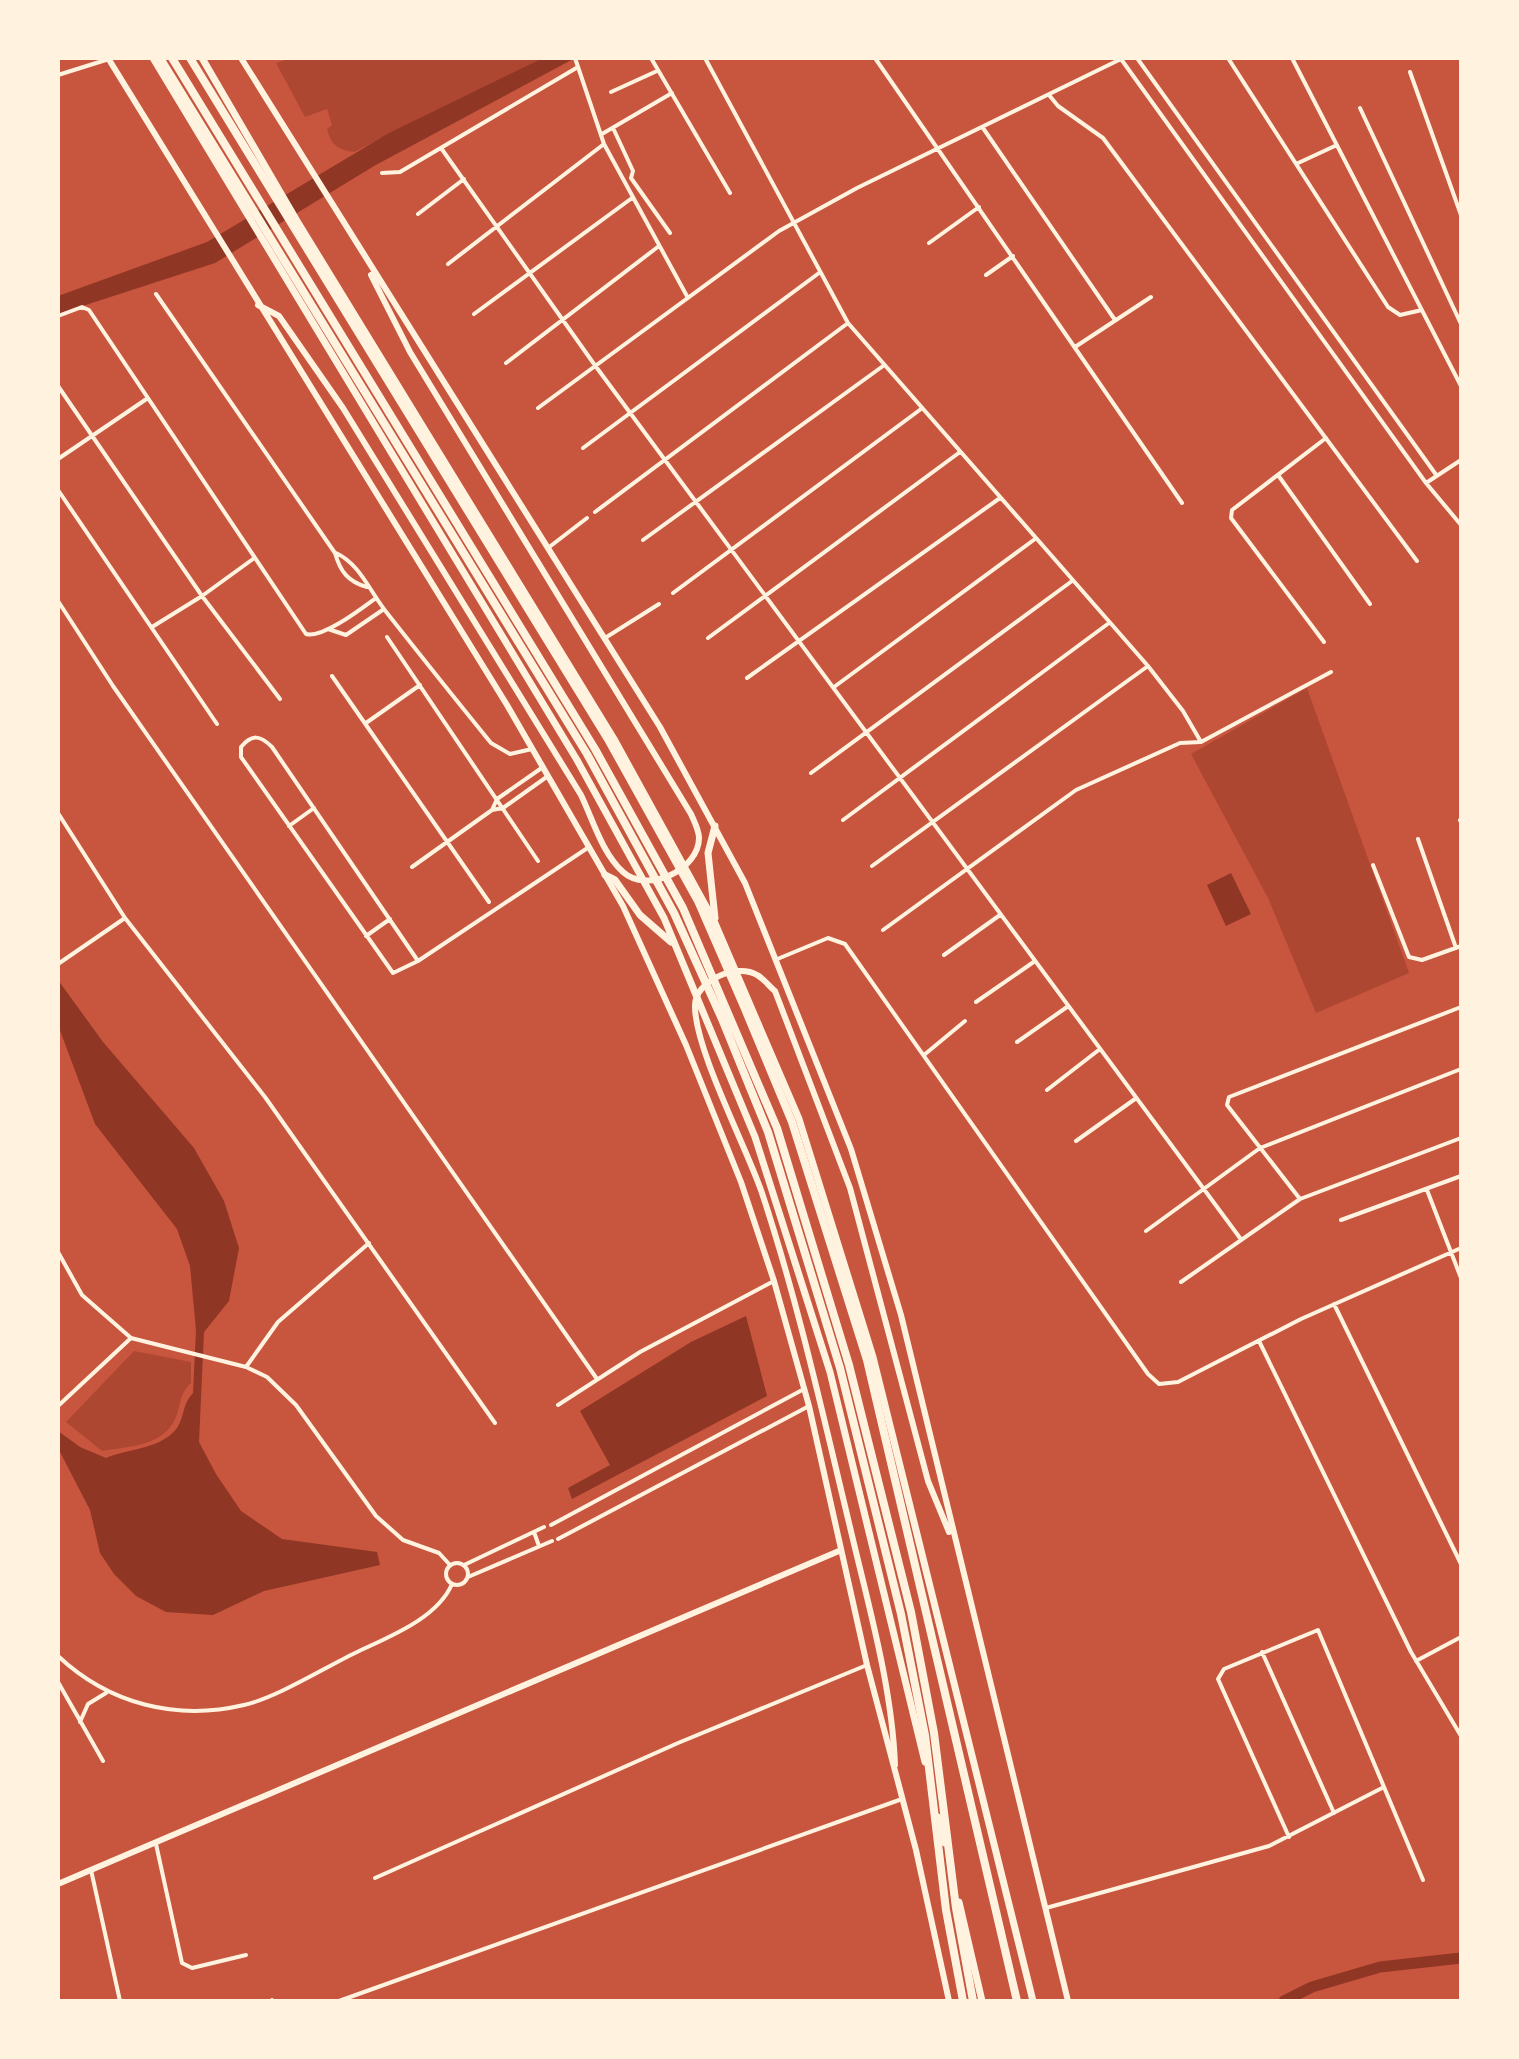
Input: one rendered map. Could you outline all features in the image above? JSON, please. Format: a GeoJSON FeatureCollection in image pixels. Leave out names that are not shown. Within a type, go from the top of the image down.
{"type":"FeatureCollection","features":[{"type":"Feature","properties":{"kind":"highway"},"geometry":{"type":"LineString","coordinates":[[153,58],[577,760],[676,946],[755,1137],[830,1372],[982,2001]]}},
{"type":"Feature","properties":{"kind":"highway"},"geometry":{"type":"LineString","coordinates":[[160,58],[587,754],[674,913],[728,1033],[768,1132],[835,1353],[901,1614],[925,1735],[946,1910],[963,2001]]}},
{"type":"Feature","properties":{"kind":"highway"},"geometry":{"type":"LineString","coordinates":[[172,58],[595,749],[683,908],[777,1128],[849,1365],[911,1612],[934,1733],[956,1908],[973,2001]]}},
{"type":"Feature","properties":{"kind":"highway"},"geometry":{"type":"LineString","coordinates":[[190,58],[609,741],[698,901],[745,1009],[792,1122],[867,1360],[1017,2001]]}},
{"type":"Feature","properties":{"kind":"highway"},"geometry":{"type":"LineString","coordinates":[[202,58],[297,221],[614,739],[714,921],[799,1119],[873,1357],[1033,2001]]}},
{"type":"Feature","properties":{"kind":"highway"},"geometry":{"type":"LineString","coordinates":[[714,921],[708,853],[715,826]]}},
{"type":"Feature","properties":{"kind":"highway"},"geometry":{"type":"LineString","coordinates":[[605,875],[615,880],[640,915],[676,946]]}},
{"type":"Feature","properties":{"kind":"main road"},"geometry":{"type":"LineString","coordinates":[[241,58],[605,638],[745,883],[851,1149],[901,1315],[1068,2001]]}},
{"type":"Feature","properties":{"kind":"main road"},"geometry":{"type":"LineString","coordinates":[[108,59],[543,767],[623,906],[686,1045],[741,1182],[774,1281],[809,1406],[839,1551],[929,1905],[949,2001]]}},
{"type":"Feature","properties":{"kind":"main road"},"geometry":{"type":"LineString","coordinates":[[258,305],[279,316],[335,397],[581,795],[611,859],[626,875],[646,882],[672,875],[694,857],[699,837],[691,814],[405,342],[363,256]]}},
{"type":"Feature","properties":{"kind":"main road"},"geometry":{"type":"LineString","coordinates":[[896,1776],[894,1733],[813,1371],[762,1193],[699,1032],[695,1002],[706,983],[730,971],[755,973],[775,991],[850,1188],[928,1481],[958,1553]]}},
{"type":"Feature","properties":{"kind":"main road"},"geometry":{"type":"LineString","coordinates":[[58,1884],[839,1551]]}},
{"type":"Feature","properties":{"kind":"street"},"geometry":{"type":"LineString","coordinates":[[651,58],[730,193]]}},
{"type":"Feature","properties":{"kind":"street"},"geometry":{"type":"LineString","coordinates":[[705,58],[797,222],[819,273],[848,323],[1148,666],[1183,711],[1201,742]]}},
{"type":"Feature","properties":{"kind":"street"},"geometry":{"type":"LineString","coordinates":[[875,58],[1182,503]]}},
{"type":"Feature","properties":{"kind":"street"},"geometry":{"type":"LineString","coordinates":[[538,408],[594,364],[797,222],[1122,58],[1426,483],[1461,525]]}},
{"type":"Feature","properties":{"kind":"street"},"geometry":{"type":"LineString","coordinates":[[1137,58],[1437,476]]}},
{"type":"Feature","properties":{"kind":"street"},"geometry":{"type":"LineString","coordinates":[[1228,58],[1388,307],[1400,315],[1422,310]]}},
{"type":"Feature","properties":{"kind":"street"},"geometry":{"type":"LineString","coordinates":[[1292,58],[1461,386]]}},
{"type":"Feature","properties":{"kind":"street"},"geometry":{"type":"LineString","coordinates":[[58,75],[108,59]]}},
{"type":"Feature","properties":{"kind":"street"},"geometry":{"type":"LineString","coordinates":[[382,173],[400,172],[576,62],[604,144],[688,298]]}},
{"type":"Feature","properties":{"kind":"street"},"geometry":{"type":"LineString","coordinates":[[611,92],[657,71]]}},
{"type":"Feature","properties":{"kind":"street"},"geometry":{"type":"LineString","coordinates":[[1410,72],[1461,215]]}},
{"type":"Feature","properties":{"kind":"street"},"geometry":{"type":"LineString","coordinates":[[602,134],[614,130],[672,93]]}},
{"type":"Feature","properties":{"kind":"street"},"geometry":{"type":"LineString","coordinates":[[1049,95],[1058,106],[1103,138],[1417,561]]}},
{"type":"Feature","properties":{"kind":"street"},"geometry":{"type":"LineString","coordinates":[[1360,108],[1461,324]]}},
{"type":"Feature","properties":{"kind":"street"},"geometry":{"type":"LineString","coordinates":[[1174,132],[1185,125]]}},
{"type":"Feature","properties":{"kind":"street"},"geometry":{"type":"LineString","coordinates":[[983,128],[1115,320]]}},
{"type":"Feature","properties":{"kind":"street"},"geometry":{"type":"LineString","coordinates":[[614,130],[633,171],[631,178],[670,233]]}},
{"type":"Feature","properties":{"kind":"street"},"geometry":{"type":"LineString","coordinates":[[448,264],[604,144]]}},
{"type":"Feature","properties":{"kind":"street"},"geometry":{"type":"LineString","coordinates":[[1296,164],[1337,145]]}},
{"type":"Feature","properties":{"kind":"street"},"geometry":{"type":"LineString","coordinates":[[441,148],[564,317],[594,364],[1240,1238]]}},
{"type":"Feature","properties":{"kind":"street"},"geometry":{"type":"LineString","coordinates":[[418,214],[464,179]]}},
{"type":"Feature","properties":{"kind":"street"},"geometry":{"type":"LineString","coordinates":[[1213,187],[1224,179]]}},
{"type":"Feature","properties":{"kind":"street"},"geometry":{"type":"LineString","coordinates":[[474,314],[632,198]]}},
{"type":"Feature","properties":{"kind":"street"},"geometry":{"type":"LineString","coordinates":[[929,243],[979,207]]}},
{"type":"Feature","properties":{"kind":"street"},"geometry":{"type":"LineString","coordinates":[[506,363],[659,246]]}},
{"type":"Feature","properties":{"kind":"street"},"geometry":{"type":"LineString","coordinates":[[986,275],[1013,256]]}},
{"type":"Feature","properties":{"kind":"street"},"geometry":{"type":"LineString","coordinates":[[1280,279],[1290,272]]}},
{"type":"Feature","properties":{"kind":"street"},"geometry":{"type":"LineString","coordinates":[[583,448],[819,273]]}},
{"type":"Feature","properties":{"kind":"street"},"geometry":{"type":"LineString","coordinates":[[156,294],[335,553],[347,577],[353,583],[367,587]]}},
{"type":"Feature","properties":{"kind":"street"},"geometry":{"type":"LineString","coordinates":[[1075,347],[1151,297]]}},
{"type":"Feature","properties":{"kind":"street"},"geometry":{"type":"LineString","coordinates":[[58,316],[82,307],[89,310],[306,634],[313,636],[338,624],[376,598]]}},
{"type":"Feature","properties":{"kind":"street"},"geometry":{"type":"LineString","coordinates":[[595,512],[848,323]]}},
{"type":"Feature","properties":{"kind":"street"},"geometry":{"type":"LineString","coordinates":[[643,540],[883,366]]}},
{"type":"Feature","properties":{"kind":"street"},"geometry":{"type":"LineString","coordinates":[[1348,373],[1358,366]]}},
{"type":"Feature","properties":{"kind":"street"},"geometry":{"type":"LineString","coordinates":[[58,386],[202,596],[280,699]]}},
{"type":"Feature","properties":{"kind":"street"},"geometry":{"type":"LineString","coordinates":[[58,459],[148,398]]}},
{"type":"Feature","properties":{"kind":"street"},"geometry":{"type":"LineString","coordinates":[[673,593],[921,409]]}},
{"type":"Feature","properties":{"kind":"street"},"geometry":{"type":"LineString","coordinates":[[1324,642],[1231,518],[1232,510],[1326,438]]}},
{"type":"Feature","properties":{"kind":"street"},"geometry":{"type":"LineString","coordinates":[[708,638],[960,452]]}},
{"type":"Feature","properties":{"kind":"street"},"geometry":{"type":"LineString","coordinates":[[1426,483],[1461,460]]}},
{"type":"Feature","properties":{"kind":"street"},"geometry":{"type":"LineString","coordinates":[[1278,475],[1370,604]]}},
{"type":"Feature","properties":{"kind":"street"},"geometry":{"type":"LineString","coordinates":[[58,490],[217,724]]}},
{"type":"Feature","properties":{"kind":"street"},"geometry":{"type":"LineString","coordinates":[[747,678],[1000,498]]}},
{"type":"Feature","properties":{"kind":"street"},"geometry":{"type":"LineString","coordinates":[[548,548],[587,518]]}},
{"type":"Feature","properties":{"kind":"street"},"geometry":{"type":"LineString","coordinates":[[833,688],[1035,539]]}},
{"type":"Feature","properties":{"kind":"street"},"geometry":{"type":"LineString","coordinates":[[335,553],[349,559],[367,587],[491,743],[510,754],[532,749]]}},
{"type":"Feature","properties":{"kind":"street"},"geometry":{"type":"LineString","coordinates":[[152,627],[253,559]]}},
{"type":"Feature","properties":{"kind":"street"},"geometry":{"type":"LineString","coordinates":[[347,577],[356,568]]}},
{"type":"Feature","properties":{"kind":"street"},"geometry":{"type":"LineString","coordinates":[[811,773],[1072,581]]}},
{"type":"Feature","properties":{"kind":"street"},"geometry":{"type":"LineString","coordinates":[[58,601],[113,686],[597,1379]]}},
{"type":"Feature","properties":{"kind":"street"},"geometry":{"type":"LineString","coordinates":[[605,638],[659,604]]}},
{"type":"Feature","properties":{"kind":"street"},"geometry":{"type":"LineString","coordinates":[[325,628],[346,635],[384,609]]}},
{"type":"Feature","properties":{"kind":"street"},"geometry":{"type":"LineString","coordinates":[[843,820],[1109,623]]}},
{"type":"Feature","properties":{"kind":"street"},"geometry":{"type":"LineString","coordinates":[[387,637],[538,861]]}},
{"type":"Feature","properties":{"kind":"street"},"geometry":{"type":"LineString","coordinates":[[872,866],[1148,666]]}},
{"type":"Feature","properties":{"kind":"street"},"geometry":{"type":"LineString","coordinates":[[883,930],[1076,790],[1180,743],[1201,742],[1331,672]]}},
{"type":"Feature","properties":{"kind":"street"},"geometry":{"type":"LineString","coordinates":[[332,676],[489,902]]}},
{"type":"Feature","properties":{"kind":"street"},"geometry":{"type":"LineString","coordinates":[[365,724],[420,685]]}},
{"type":"Feature","properties":{"kind":"street"},"geometry":{"type":"LineString","coordinates":[[418,961],[264,738],[255,736],[247,740],[241,747],[241,757],[393,973],[418,961],[589,847]]}},
{"type":"Feature","properties":{"kind":"street"},"geometry":{"type":"LineString","coordinates":[[492,810],[497,799],[543,767]]}},
{"type":"Feature","properties":{"kind":"street"},"geometry":{"type":"LineString","coordinates":[[412,867],[492,810],[503,808],[548,776]]}},
{"type":"Feature","properties":{"kind":"street"},"geometry":{"type":"LineString","coordinates":[[289,826],[314,808]]}},
{"type":"Feature","properties":{"kind":"street"},"geometry":{"type":"LineString","coordinates":[[58,813],[125,918],[265,1097],[495,1423]]}},
{"type":"Feature","properties":{"kind":"street"},"geometry":{"type":"LineString","coordinates":[[1373,865],[1409,957],[1422,960],[1459,947],[1418,839]]}},
{"type":"Feature","properties":{"kind":"street"},"geometry":{"type":"LineString","coordinates":[[944,955],[1001,915]]}},
{"type":"Feature","properties":{"kind":"street"},"geometry":{"type":"LineString","coordinates":[[58,964],[125,918]]}},
{"type":"Feature","properties":{"kind":"street"},"geometry":{"type":"LineString","coordinates":[[365,936],[390,919]]}},
{"type":"Feature","properties":{"kind":"street"},"geometry":{"type":"LineString","coordinates":[[775,960],[828,938],[838,939],[924,1055],[1153,1380],[1166,1385],[1178,1382],[1334,1303],[1461,1248]]}},
{"type":"Feature","properties":{"kind":"street"},"geometry":{"type":"LineString","coordinates":[[976,1002],[1035,961]]}},
{"type":"Feature","properties":{"kind":"street"},"geometry":{"type":"LineString","coordinates":[[1017,1042],[1068,1007]]}},
{"type":"Feature","properties":{"kind":"street"},"geometry":{"type":"LineString","coordinates":[[1300,1199],[1227,1105],[1229,1097],[1461,1007]]}},
{"type":"Feature","properties":{"kind":"street"},"geometry":{"type":"LineString","coordinates":[[924,1055],[965,1021]]}},
{"type":"Feature","properties":{"kind":"street"},"geometry":{"type":"LineString","coordinates":[[1047,1090],[1100,1049]]}},
{"type":"Feature","properties":{"kind":"street"},"geometry":{"type":"LineString","coordinates":[[1146,1231],[1260,1148],[1461,1069]]}},
{"type":"Feature","properties":{"kind":"street"},"geometry":{"type":"LineString","coordinates":[[1076,1141],[1136,1098]]}},
{"type":"Feature","properties":{"kind":"street"},"geometry":{"type":"LineString","coordinates":[[1181,1282],[1300,1199],[1461,1138]]}},
{"type":"Feature","properties":{"kind":"street"},"geometry":{"type":"LineString","coordinates":[[1341,1220],[1461,1176]]}},
{"type":"Feature","properties":{"kind":"street"},"geometry":{"type":"LineString","coordinates":[[1427,1190],[1461,1278]]}},
{"type":"Feature","properties":{"kind":"street"},"geometry":{"type":"LineString","coordinates":[[246,1367],[278,1322],[369,1243]]}},
{"type":"Feature","properties":{"kind":"street"},"geometry":{"type":"LineString","coordinates":[[58,1252],[82,1295],[131,1338],[209,1356],[267,1377],[296,1405],[376,1516],[403,1540],[439,1553],[450,1565],[464,1565],[544,1527]]}},
{"type":"Feature","properties":{"kind":"street"},"geometry":{"type":"LineString","coordinates":[[558,1405],[640,1352],[774,1281]]}},
{"type":"Feature","properties":{"kind":"street"},"geometry":{"type":"LineString","coordinates":[[1334,1303],[1461,1564]]}},
{"type":"Feature","properties":{"kind":"street"},"geometry":{"type":"LineString","coordinates":[[58,1406],[131,1338]]}},
{"type":"Feature","properties":{"kind":"street"},"geometry":{"type":"LineString","coordinates":[[1259,1341],[1416,1661],[1461,1736]]}},
{"type":"Feature","properties":{"kind":"street"},"geometry":{"type":"LineString","coordinates":[[551,1525],[804,1389]]}},
{"type":"Feature","properties":{"kind":"street"},"geometry":{"type":"LineString","coordinates":[[558,1539],[809,1406]]}},
{"type":"Feature","properties":{"kind":"street"},"geometry":{"type":"LineString","coordinates":[[534,1532],[539,1546]]}},
{"type":"Feature","properties":{"kind":"street"},"geometry":{"type":"LineString","coordinates":[[452,1584],[464,1582],[468,1577],[552,1541]]}},
{"type":"Feature","properties":{"kind":"street"},"geometry":{"type":"LineString","coordinates":[[58,1656],[106,1693],[150,1707],[191,1713],[247,1705],[428,1614],[447,1596],[452,1584],[446,1571],[450,1565]]}},
{"type":"Feature","properties":{"kind":"street"},"geometry":{"type":"LineString","coordinates":[[464,1565],[468,1577]]}},
{"type":"Feature","properties":{"kind":"street"},"geometry":{"type":"LineString","coordinates":[[1289,1837],[1218,1679],[1224,1669],[1318,1630],[1423,1880]]}},
{"type":"Feature","properties":{"kind":"street"},"geometry":{"type":"LineString","coordinates":[[1416,1661],[1461,1637]]}},
{"type":"Feature","properties":{"kind":"street"},"geometry":{"type":"LineString","coordinates":[[1262,1652],[1334,1813]]}},
{"type":"Feature","properties":{"kind":"street"},"geometry":{"type":"LineString","coordinates":[[375,1878],[678,1743],[867,1665]]}},
{"type":"Feature","properties":{"kind":"street"},"geometry":{"type":"LineString","coordinates":[[58,1682],[103,1761]]}},
{"type":"Feature","properties":{"kind":"street"},"geometry":{"type":"LineString","coordinates":[[80,1722],[88,1704],[106,1693]]}},
{"type":"Feature","properties":{"kind":"street"},"geometry":{"type":"LineString","coordinates":[[1046,1908],[1269,1846],[1384,1787]]}},
{"type":"Feature","properties":{"kind":"street"},"geometry":{"type":"LineString","coordinates":[[339,2001],[902,1799]]}},
{"type":"Feature","properties":{"kind":"street"},"geometry":{"type":"LineString","coordinates":[[156,1844],[182,1963],[192,1968],[246,1955]]}},
{"type":"Feature","properties":{"kind":"street"},"geometry":{"type":"LineString","coordinates":[[91,1870],[120,2001]]}},
{"type":"Feature","properties":{"kind":"shaded area"},"geometry":{"type":"Polygon","coordinates":[[[291,58],[543,58],[354,152],[333,143],[327,129],[332,125],[327,109],[305,117],[276,63],[291,58]]]}},
{"type":"Feature","properties":{"kind":"shaded area"},"geometry":{"type":"Polygon","coordinates":[[[543,58],[575,58],[374,166],[215,263],[58,314],[58,296],[207,242],[389,133],[543,58]]]}},
{"type":"Feature","properties":{"kind":"shaded area"},"geometry":{"type":"Polygon","coordinates":[[[1307,688],[1409,973],[1316,1013],[1268,898],[1191,754],[1307,688]]]}},
{"type":"Feature","properties":{"kind":"shaded area"},"geometry":{"type":"Polygon","coordinates":[[[1231,873],[1251,914],[1226,926],[1207,885],[1231,873]]]}},
{"type":"Feature","properties":{"kind":"shaded area"},"geometry":{"type":"Polygon","coordinates":[[[58,980],[103,1042],[194,1148],[224,1201],[239,1248],[229,1301],[204,1332],[199,1442],[216,1474],[241,1511],[282,1539],[377,1552],[380,1565],[264,1591],[213,1615],[166,1612],[136,1596],[114,1574],[100,1553],[90,1510],[58,1448],[58,1431],[80,1447],[106,1458],[162,1441],[180,1424],[187,1401],[193,1393],[196,1330],[190,1266],[177,1229],[95,1124],[58,1025],[58,980]]]}},
{"type":"Feature","properties":{"kind":"shaded area"},"geometry":{"type":"Polygon","coordinates":[[[746,1316],[767,1396],[572,1499],[568,1488],[610,1465],[580,1411],[691,1342],[746,1316]]]}},
{"type":"Feature","properties":{"kind":"shaded area"},"geometry":{"type":"Polygon","coordinates":[[[134,1351],[191,1362],[191,1383],[173,1423],[160,1437],[102,1451],[66,1422],[134,1351]]]}},
{"type":"Feature","properties":{"kind":"waterway"},"geometry":{"type":"LineString","coordinates":[[1284,2001],[1312,1987],[1380,1967],[1461,1958]]}}]}
